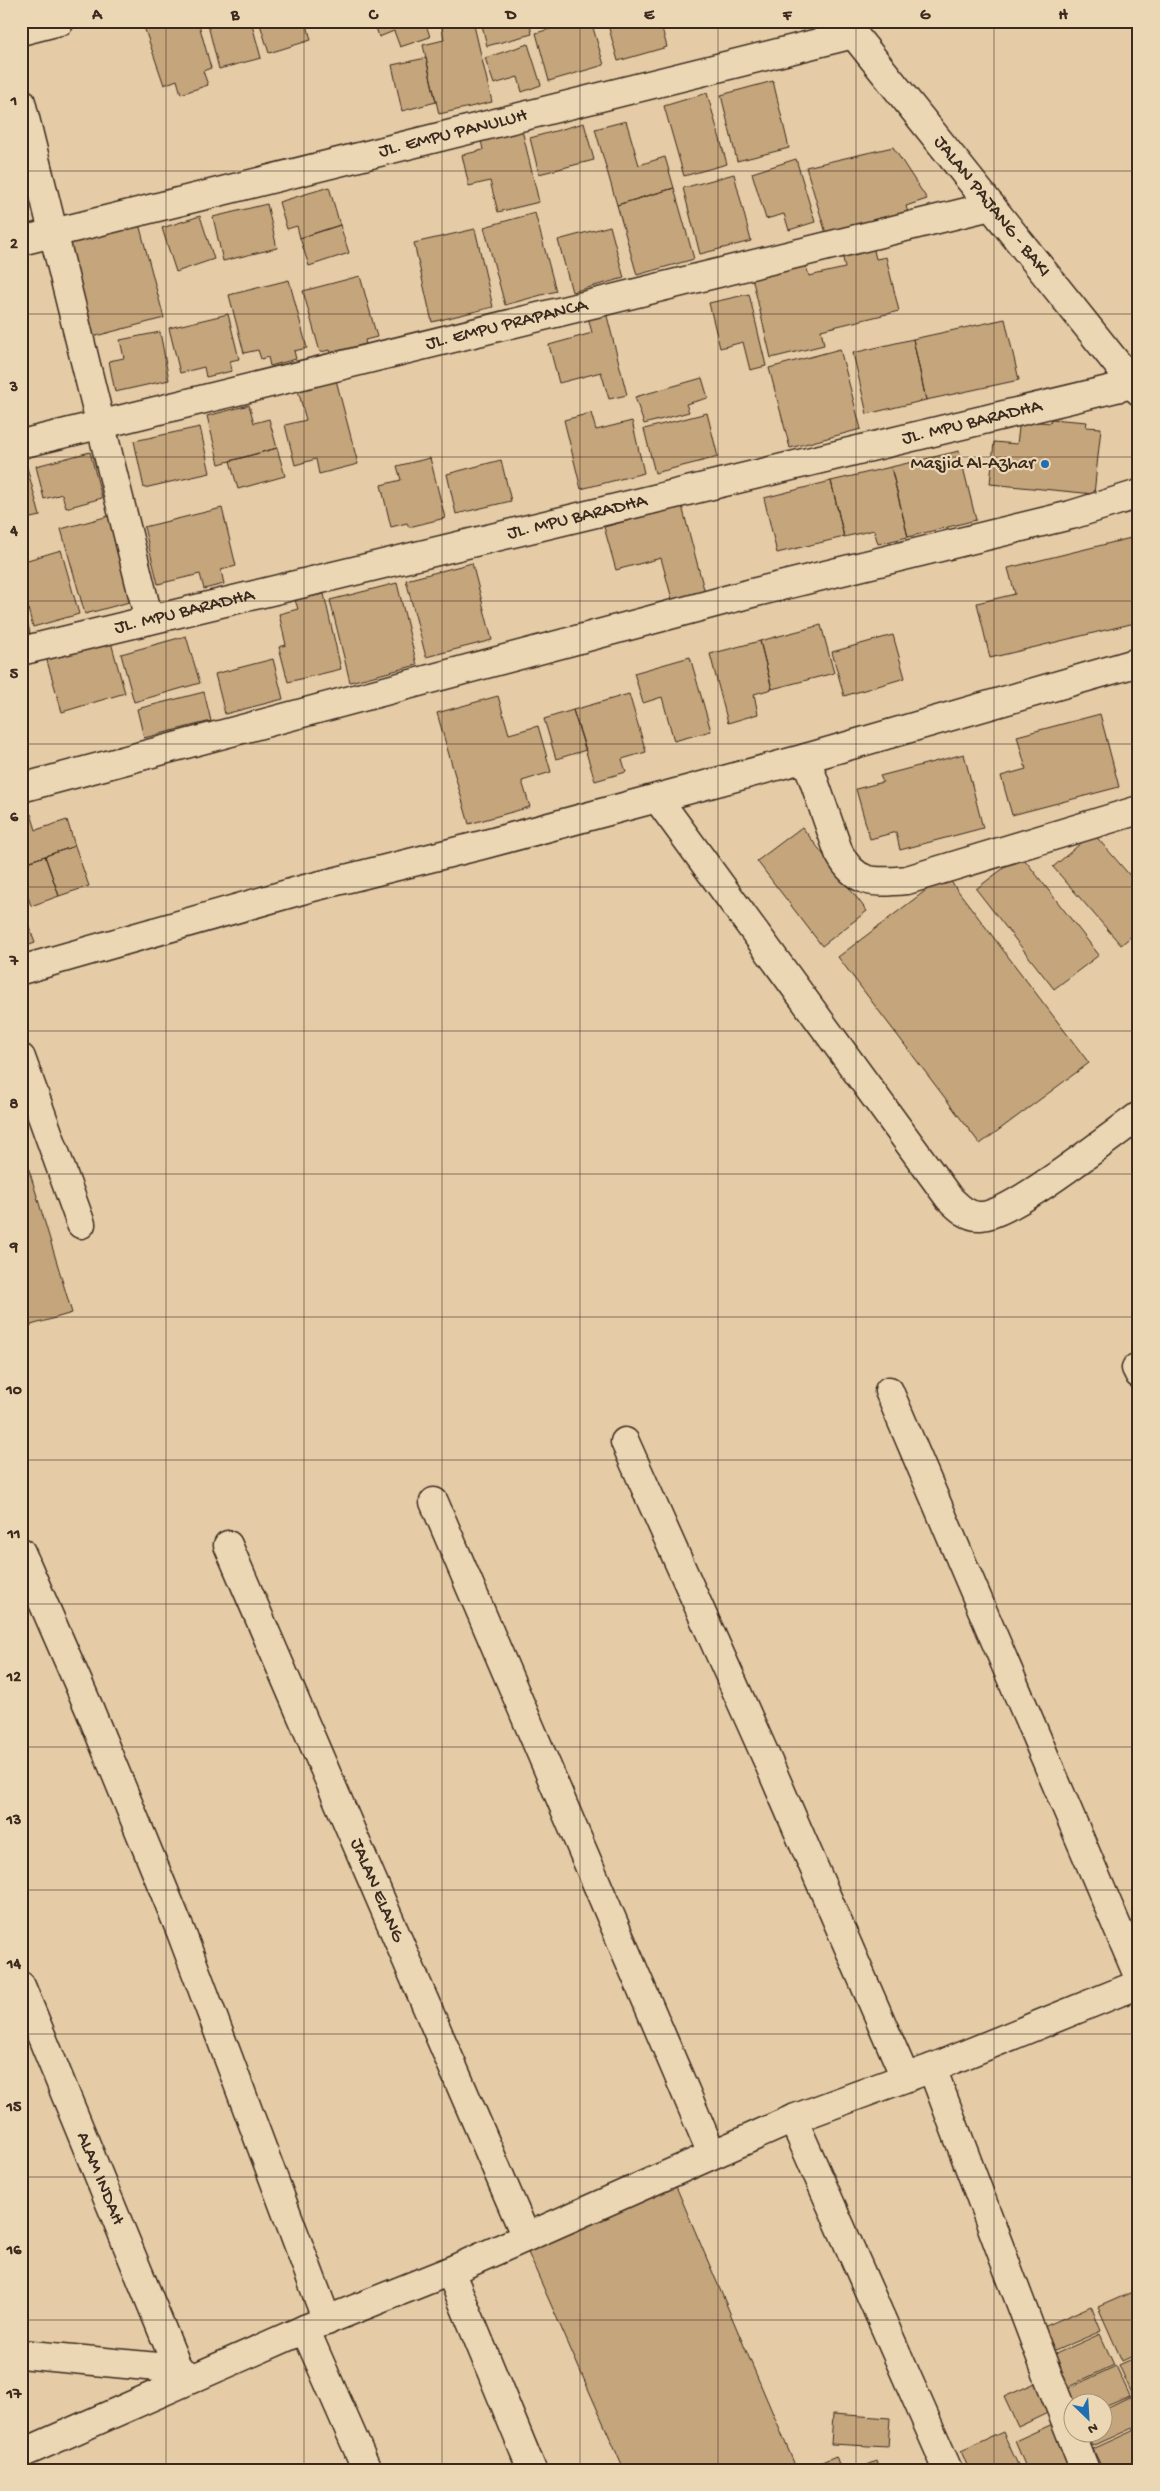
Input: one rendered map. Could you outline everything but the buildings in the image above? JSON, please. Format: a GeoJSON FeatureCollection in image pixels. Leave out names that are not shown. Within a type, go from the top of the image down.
{"type":"FeatureCollection","features":[{"type":"Feature","properties":{"kind":"street"},"geometry":{"type":"LineString","coordinates":[[21,31],[60,21]]}},
{"type":"Feature","properties":{"kind":"street","name":"JALAN PAJANG - BAKI"},"geometry":{"type":"LineString","coordinates":[[848,28],[1136,388]]}},
{"type":"Feature","properties":{"kind":"street","name":"JL. EMPU PANULUH"},"geometry":{"type":"LineString","coordinates":[[21,241],[848,28]]}},
{"type":"Feature","properties":{"kind":"street"},"geometry":{"type":"LineString","coordinates":[[21,102],[149,620]]}},
{"type":"Feature","properties":{"kind":"street","name":"JL. EMPU PRAPANCA"},"geometry":{"type":"LineString","coordinates":[[21,444],[991,206]]}},
{"type":"Feature","properties":{"kind":"street","name":"JL. MPU BARADHA"},"geometry":{"type":"LineString","coordinates":[[21,651],[1136,388]]}},
{"type":"Feature","properties":{"kind":"street"},"geometry":{"type":"LineString","coordinates":[[21,788],[438,675],[752,593],[1071,515],[1139,494]]}},
{"type":"Feature","properties":{"kind":"street"},"geometry":{"type":"LineString","coordinates":[[21,970],[305,890],[482,845],[806,758],[1139,662]]}},
{"type":"Feature","properties":{"kind":"street"},"geometry":{"type":"LineString","coordinates":[[806,758],[839,853],[847,868],[860,879],[881,882],[906,880],[1139,810]]}},
{"type":"Feature","properties":{"kind":"street"},"geometry":{"type":"LineString","coordinates":[[657,798],[943,1190],[959,1208],[970,1215],[980,1217],[1014,1204],[1139,1116]]}},
{"type":"Feature","properties":{"kind":"street"},"geometry":{"type":"LineString","coordinates":[[21,1058],[82,1224]]}},
{"type":"Feature","properties":{"kind":"street"},"geometry":{"type":"LineString","coordinates":[[889,1391],[1139,1978]]}},
{"type":"Feature","properties":{"kind":"street"},"geometry":{"type":"LineString","coordinates":[[625,1442],[766,1757],[905,2077]]}},
{"type":"Feature","properties":{"kind":"street"},"geometry":{"type":"LineString","coordinates":[[434,1502],[712,2154]]}},
{"type":"Feature","properties":{"kind":"street","name":"JALAN ELANG"},"geometry":{"type":"LineString","coordinates":[[228,1545],[526,2237]]}},
{"type":"Feature","properties":{"kind":"street"},"geometry":{"type":"LineString","coordinates":[[21,1552],[90,1708],[181,1932],[367,2470]]}},
{"type":"Feature","properties":{"kind":"street"},"geometry":{"type":"LineString","coordinates":[[21,2454],[186,2374],[316,2325],[450,2271],[794,2119],[932,2068],[1139,1984]]}},
{"type":"Feature","properties":{"kind":"street","name":"ALAM INDAH"},"geometry":{"type":"LineString","coordinates":[[21,1986],[186,2374]]}},
{"type":"Feature","properties":{"kind":"street"},"geometry":{"type":"LineString","coordinates":[[932,2068],[1085,2470]]}},
{"type":"Feature","properties":{"kind":"street"},"geometry":{"type":"LineString","coordinates":[[794,2119],[948,2470]]}},
{"type":"Feature","properties":{"kind":"street"},"geometry":{"type":"LineString","coordinates":[[450,2271],[532,2470]]}},
{"type":"Feature","properties":{"kind":"street"},"geometry":{"type":"LineString","coordinates":[[21,2354],[186,2374]]}},
{"type":"Feature","properties":{"kind":"place","name":"Masjid Al-Azhar"},"geometry":{"type":"Point","coordinates":[1045,464]}}]}
